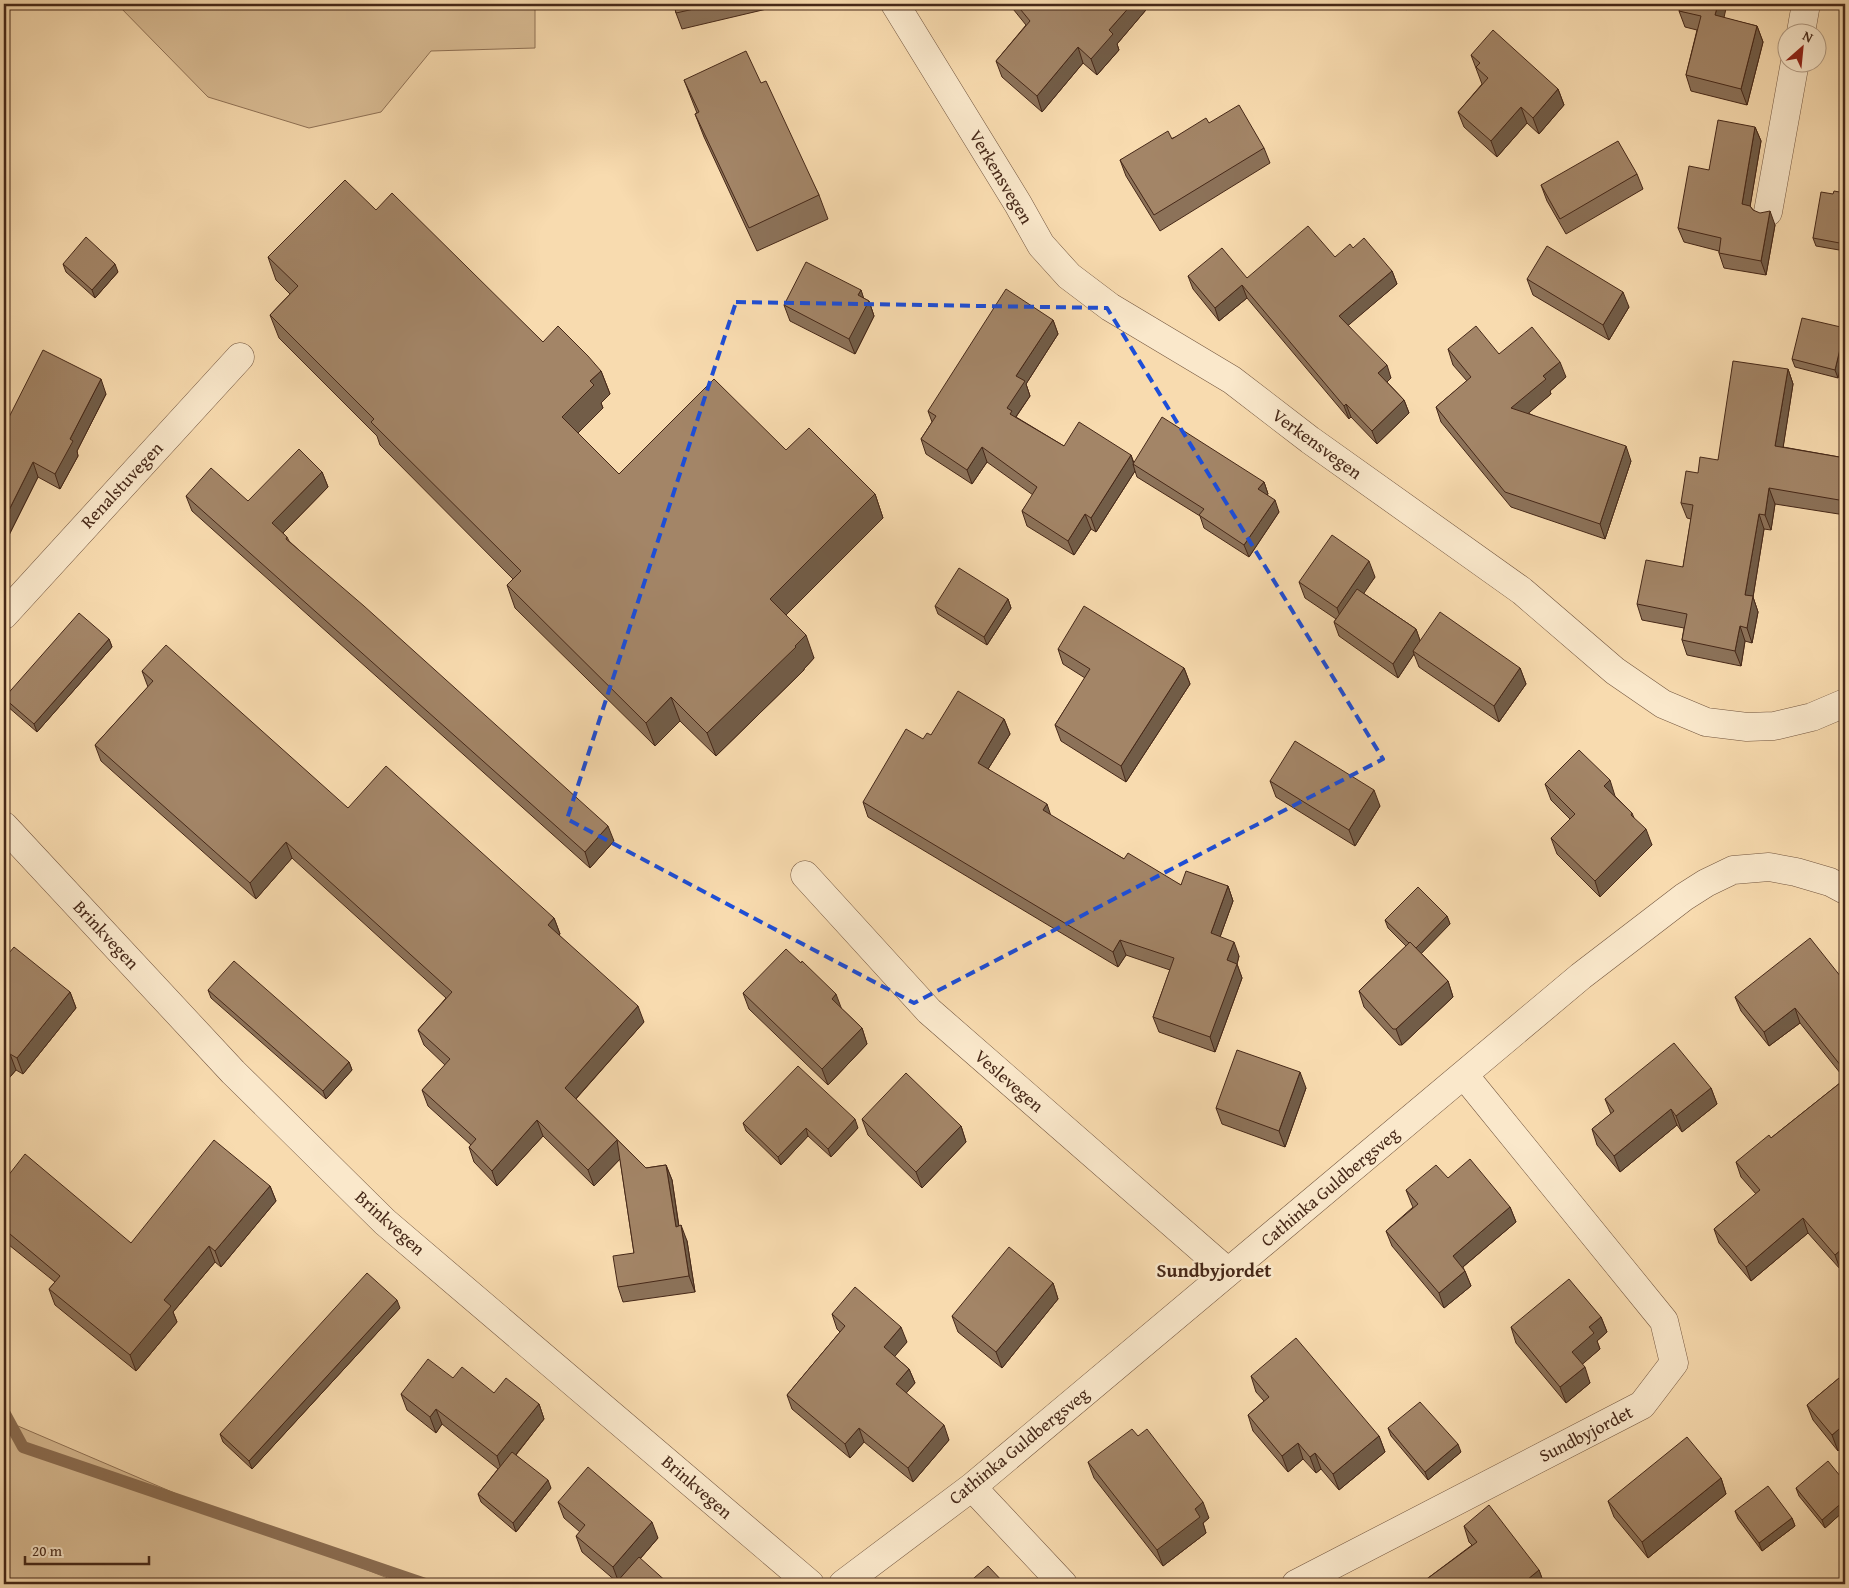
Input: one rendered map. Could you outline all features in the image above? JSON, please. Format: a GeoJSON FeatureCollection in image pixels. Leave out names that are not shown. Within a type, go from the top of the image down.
{"type":"FeatureCollection","features":[{"type":"Feature","properties":{"kind":"street","name":"Verkensvegen"},"geometry":{"type":"LineString","coordinates":[[895,4],[1041,245],[1069,276],[1110,307],[1232,380],[1310,440],[1522,591],[1615,671],[1663,704],[1706,722],[1747,727],[1774,726],[1812,717],[1845,703]]}},
{"type":"Feature","properties":{"kind":"street"},"geometry":{"type":"LineString","coordinates":[[1803,22],[1806,4]]}},
{"type":"Feature","properties":{"kind":"street"},"geometry":{"type":"LineString","coordinates":[[1768,212],[1793,72]]}},
{"type":"Feature","properties":{"kind":"street","name":"Renalstuvegen"},"geometry":{"type":"LineString","coordinates":[[4,615],[240,357]]}},
{"type":"Feature","properties":{"kind":"street","name":"Brinkvegen"},"geometry":{"type":"LineString","coordinates":[[4,826],[233,1072],[385,1222],[810,1584]]}},
{"type":"Feature","properties":{"kind":"street","name":"Cathinka Guldbergsveg"},"geometry":{"type":"LineString","coordinates":[[843,1584],[972,1488],[1581,976],[1684,897],[1733,870],[1769,867],[1805,874],[1830,882],[1845,890]]}},
{"type":"Feature","properties":{"kind":"street","name":"Veslevegen"},"geometry":{"type":"LineString","coordinates":[[805,875],[928,1011],[1228,1272]]}},
{"type":"Feature","properties":{"kind":"street","name":"Sundbyjordet"},"geometry":{"type":"LineString","coordinates":[[1296,1584],[1642,1405],[1674,1363],[1664,1321],[1464,1075]]}},
{"type":"Feature","properties":{"kind":"street"},"geometry":{"type":"LineString","coordinates":[[972,1488],[1063,1584]]}},
{"type":"Feature","properties":{"kind":"highlighted area"},"geometry":{"type":"Polygon","coordinates":[[[736,302],[1107,308],[1383,759],[914,1003],[567,819],[736,302]]]}},
{"type":"Feature","properties":{"kind":"shaded area"},"geometry":{"type":"Polygon","coordinates":[[[117,4],[535,4],[535,48],[431,51],[381,112],[309,128],[208,97],[117,4]]]}},
{"type":"Feature","properties":{"kind":"shaded area"},"geometry":{"type":"Polygon","coordinates":[[[4,1420],[214,1510],[403,1584],[4,1584],[4,1420]]]}},
{"type":"Feature","properties":{"kind":"building"},"geometry":{"type":"Polygon","coordinates":[[[674,4],[716,4],[676,13],[674,4]]]}},
{"type":"Feature","properties":{"kind":"building"},"geometry":{"type":"Polygon","coordinates":[[[1016,4],[1132,4],[1109,30],[1113,34],[1091,59],[1078,47],[1037,96],[996,61],[1030,21],[1016,4]]]}},
{"type":"Feature","properties":{"kind":"building"},"geometry":{"type":"Polygon","coordinates":[[[1681,4],[1718,4],[1715,15],[1757,26],[1741,89],[1686,75],[1701,16],[1679,11],[1681,4]]]}},
{"type":"Feature","properties":{"kind":"building"},"geometry":{"type":"Polygon","coordinates":[[[1493,30],[1558,89],[1533,118],[1521,107],[1491,141],[1458,112],[1488,78],[1476,67],[1480,63],[1471,55],[1493,30]]]}},
{"type":"Feature","properties":{"kind":"building"},"geometry":{"type":"Polygon","coordinates":[[[746,51],[761,83],[766,81],[819,195],[749,228],[695,114],[699,112],[684,80],[746,51]]]}},
{"type":"Feature","properties":{"kind":"building"},"geometry":{"type":"Polygon","coordinates":[[[1239,105],[1264,148],[1154,215],[1120,160],[1168,131],[1172,139],[1206,118],[1209,123],[1239,105]]]}},
{"type":"Feature","properties":{"kind":"building"},"geometry":{"type":"Polygon","coordinates":[[[1718,120],[1755,127],[1742,204],[1750,206],[1753,210],[1760,213],[1770,211],[1761,261],[1719,253],[1721,238],[1678,228],[1689,166],[1709,170],[1718,120]]]}},
{"type":"Feature","properties":{"kind":"building"},"geometry":{"type":"Polygon","coordinates":[[[1618,141],[1637,174],[1560,219],[1541,185],[1618,141]]]}},
{"type":"Feature","properties":{"kind":"building"},"geometry":{"type":"Polygon","coordinates":[[[345,180],[376,210],[392,193],[543,342],[558,326],[588,356],[601,371],[590,381],[594,385],[562,417],[619,474],[714,379],[786,450],[809,428],[875,494],[770,599],[806,635],[707,733],[671,697],[646,723],[507,585],[521,571],[371,422],[374,419],[270,315],[298,286],[268,257],[345,180]]]}},
{"type":"Feature","properties":{"kind":"building"},"geometry":{"type":"Polygon","coordinates":[[[1834,191],[1845,193],[1845,244],[1813,238],[1821,192],[1833,194],[1834,191]]]}},
{"type":"Feature","properties":{"kind":"building"},"geometry":{"type":"Polygon","coordinates":[[[1308,226],[1335,257],[1350,244],[1353,248],[1364,238],[1392,271],[1339,316],[1387,365],[1378,373],[1404,400],[1372,431],[1346,404],[1344,406],[1242,285],[1215,308],[1188,276],[1222,248],[1247,278],[1308,226]]]}},
{"type":"Feature","properties":{"kind":"building"},"geometry":{"type":"Polygon","coordinates":[[[86,237],[115,264],[92,290],[63,264],[86,237]]]}},
{"type":"Feature","properties":{"kind":"building"},"geometry":{"type":"Polygon","coordinates":[[[1547,246],[1623,292],[1603,325],[1527,279],[1547,246]]]}},
{"type":"Feature","properties":{"kind":"building"},"geometry":{"type":"Polygon","coordinates":[[[806,262],[861,290],[858,295],[869,301],[849,339],[784,305],[806,262]]]}},
{"type":"Feature","properties":{"kind":"building"},"geometry":{"type":"Polygon","coordinates":[[[1006,289],[1053,320],[1016,376],[1025,381],[1007,408],[1012,411],[1010,414],[1064,446],[1079,422],[1131,455],[1091,518],[1085,514],[1068,541],[1022,511],[1037,487],[982,447],[967,470],[921,439],[936,416],[928,411],[1006,289]]]}},
{"type":"Feature","properties":{"kind":"building"},"geometry":{"type":"Polygon","coordinates":[[[1802,318],[1845,328],[1835,370],[1792,359],[1802,318]]]}},
{"type":"Feature","properties":{"kind":"building"},"geometry":{"type":"Polygon","coordinates":[[[1476,326],[1499,354],[1532,327],[1560,362],[1543,376],[1546,379],[1511,408],[1626,446],[1600,524],[1505,492],[1436,407],[1471,377],[1448,349],[1476,326]]]}},
{"type":"Feature","properties":{"kind":"building"},"geometry":{"type":"Polygon","coordinates":[[[43,350],[101,379],[70,439],[73,441],[55,474],[33,462],[4,520],[4,427],[43,350]]]}},
{"type":"Feature","properties":{"kind":"building"},"geometry":{"type":"Polygon","coordinates":[[[1733,361],[1788,369],[1775,446],[1845,458],[1845,501],[1769,488],[1765,515],[1759,514],[1745,595],[1753,596],[1747,628],[1740,626],[1735,651],[1682,640],[1687,614],[1637,604],[1646,560],[1683,567],[1693,505],[1681,503],[1686,471],[1698,473],[1700,457],[1718,460],[1733,361]]]}},
{"type":"Feature","properties":{"kind":"building"},"geometry":{"type":"Polygon","coordinates":[[[1162,417],[1264,482],[1258,489],[1275,500],[1244,545],[1199,515],[1204,509],[1133,464],[1162,417]]]}},
{"type":"Feature","properties":{"kind":"building"},"geometry":{"type":"Polygon","coordinates":[[[299,449],[322,472],[272,523],[287,537],[286,539],[364,606],[608,826],[585,852],[186,496],[211,468],[248,501],[299,449]]]}},
{"type":"Feature","properties":{"kind":"building"},"geometry":{"type":"Polygon","coordinates":[[[1332,535],[1369,561],[1337,608],[1299,582],[1332,535]]]}},
{"type":"Feature","properties":{"kind":"building"},"geometry":{"type":"Polygon","coordinates":[[[959,568],[1008,599],[984,637],[935,606],[959,568]]]}},
{"type":"Feature","properties":{"kind":"building"},"geometry":{"type":"Polygon","coordinates":[[[1357,589],[1416,629],[1393,664],[1334,622],[1357,589]]]}},
{"type":"Feature","properties":{"kind":"building"},"geometry":{"type":"Polygon","coordinates":[[[1084,606],[1184,668],[1121,766],[1055,725],[1090,669],[1058,649],[1084,606]]]}},
{"type":"Feature","properties":{"kind":"building"},"geometry":{"type":"Polygon","coordinates":[[[1440,612],[1520,668],[1494,706],[1413,651],[1440,612]]]}},
{"type":"Feature","properties":{"kind":"building"},"geometry":{"type":"Polygon","coordinates":[[[79,613],[109,639],[34,724],[4,698],[79,613]]]}},
{"type":"Feature","properties":{"kind":"building"},"geometry":{"type":"Polygon","coordinates":[[[166,645],[348,808],[386,766],[554,918],[548,925],[638,1006],[565,1088],[646,1168],[666,1165],[676,1227],[681,1225],[689,1276],[618,1287],[613,1256],[634,1253],[617,1140],[588,1170],[537,1120],[492,1171],[469,1147],[476,1139],[422,1090],[450,1059],[418,1030],[452,992],[286,842],[250,883],[95,745],[153,681],[142,671],[166,645]]]}},
{"type":"Feature","properties":{"kind":"building"},"geometry":{"type":"Polygon","coordinates":[[[958,691],[1004,719],[978,763],[1047,804],[1043,810],[1124,859],[1128,853],[1181,885],[1186,871],[1228,886],[1211,933],[1234,942],[1227,960],[1237,964],[1210,1037],[1153,1017],[1174,958],[1120,940],[1113,952],[863,802],[906,729],[923,739],[927,733],[931,735],[958,691]]]}},
{"type":"Feature","properties":{"kind":"building"},"geometry":{"type":"Polygon","coordinates":[[[1295,741],[1374,790],[1349,830],[1270,781],[1295,741]]]}},
{"type":"Feature","properties":{"kind":"building"},"geometry":{"type":"Polygon","coordinates":[[[1579,750],[1610,780],[1604,786],[1646,829],[1595,881],[1551,838],[1575,814],[1545,784],[1579,750]]]}},
{"type":"Feature","properties":{"kind":"building"},"geometry":{"type":"Polygon","coordinates":[[[1418,887],[1447,916],[1416,948],[1385,920],[1418,887]]]}},
{"type":"Feature","properties":{"kind":"building"},"geometry":{"type":"Polygon","coordinates":[[[1810,938],[1845,982],[1845,1071],[1795,1008],[1764,1032],[1735,997],[1810,938]]]}},
{"type":"Feature","properties":{"kind":"building"},"geometry":{"type":"Polygon","coordinates":[[[1410,942],[1448,981],[1396,1029],[1393,1029],[1359,991],[1410,942]]]}},
{"type":"Feature","properties":{"kind":"building"},"geometry":{"type":"Polygon","coordinates":[[[14,947],[70,992],[17,1058],[10,1054],[4,1062],[4,959],[14,947]]]}},
{"type":"Feature","properties":{"kind":"building"},"geometry":{"type":"Polygon","coordinates":[[[786,949],[801,963],[802,961],[836,994],[832,999],[862,1028],[822,1069],[743,993],[786,949]]]}},
{"type":"Feature","properties":{"kind":"building"},"geometry":{"type":"Polygon","coordinates":[[[234,961],[349,1062],[323,1091],[208,990],[234,961]]]}},
{"type":"Feature","properties":{"kind":"building"},"geometry":{"type":"Polygon","coordinates":[[[1674,1043],[1711,1088],[1676,1116],[1671,1109],[1614,1156],[1592,1129],[1614,1111],[1605,1099],[1674,1043]]]}},
{"type":"Feature","properties":{"kind":"building"},"geometry":{"type":"Polygon","coordinates":[[[1237,1050],[1300,1072],[1279,1131],[1216,1108],[1237,1050]]]}},
{"type":"Feature","properties":{"kind":"building"},"geometry":{"type":"Polygon","coordinates":[[[798,1066],[855,1119],[828,1149],[806,1128],[778,1157],[743,1123],[798,1066]]]}},
{"type":"Feature","properties":{"kind":"building"},"geometry":{"type":"Polygon","coordinates":[[[906,1073],[961,1126],[916,1172],[862,1119],[906,1073]]]}},
{"type":"Feature","properties":{"kind":"building"},"geometry":{"type":"Polygon","coordinates":[[[1845,1079],[1845,1246],[1835,1255],[1803,1218],[1746,1267],[1714,1229],[1760,1190],[1736,1162],[1769,1135],[1771,1138],[1845,1079]]]}},
{"type":"Feature","properties":{"kind":"building"},"geometry":{"type":"Polygon","coordinates":[[[214,1140],[270,1186],[215,1251],[209,1246],[164,1300],[171,1306],[130,1355],[49,1289],[60,1276],[4,1229],[4,1181],[25,1154],[131,1243],[214,1140]]]}},
{"type":"Feature","properties":{"kind":"building"},"geometry":{"type":"Polygon","coordinates":[[[1470,1159],[1510,1207],[1453,1256],[1465,1271],[1439,1293],[1386,1231],[1418,1204],[1406,1190],[1436,1165],[1448,1178],[1470,1159]]]}},
{"type":"Feature","properties":{"kind":"building"},"geometry":{"type":"Polygon","coordinates":[[[1009,1247],[1053,1283],[996,1352],[952,1316],[1009,1247]]]}},
{"type":"Feature","properties":{"kind":"building"},"geometry":{"type":"Polygon","coordinates":[[[367,1273],[397,1300],[249,1461],[220,1434],[367,1273]]]}},
{"type":"Feature","properties":{"kind":"building"},"geometry":{"type":"Polygon","coordinates":[[[1569,1279],[1601,1317],[1589,1327],[1594,1333],[1572,1352],[1585,1367],[1560,1387],[1511,1327],[1569,1279]]]}},
{"type":"Feature","properties":{"kind":"building"},"geometry":{"type":"Polygon","coordinates":[[[855,1287],[901,1327],[884,1347],[909,1369],[896,1384],[944,1425],[908,1468],[859,1428],[845,1444],[787,1395],[845,1326],[832,1314],[855,1287]]]}},
{"type":"Feature","properties":{"kind":"building"},"geometry":{"type":"Polygon","coordinates":[[[1296,1338],[1379,1436],[1333,1474],[1315,1453],[1310,1457],[1298,1443],[1282,1456],[1248,1415],[1269,1397],[1251,1376],[1296,1338]]]}},
{"type":"Feature","properties":{"kind":"building"},"geometry":{"type":"Polygon","coordinates":[[[1845,1355],[1845,1363],[1841,1358],[1845,1355]]]}},
{"type":"Feature","properties":{"kind":"building"},"geometry":{"type":"Polygon","coordinates":[[[428,1359],[453,1378],[462,1367],[494,1393],[506,1378],[539,1404],[497,1456],[436,1409],[430,1417],[401,1394],[428,1359]]]}},
{"type":"Feature","properties":{"kind":"building"},"geometry":{"type":"Polygon","coordinates":[[[1845,1373],[1845,1424],[1832,1435],[1807,1405],[1845,1373]]]}},
{"type":"Feature","properties":{"kind":"building"},"geometry":{"type":"Polygon","coordinates":[[[1420,1402],[1458,1444],[1425,1472],[1388,1428],[1420,1402]]]}},
{"type":"Feature","properties":{"kind":"building"},"geometry":{"type":"Polygon","coordinates":[[[1132,1429],[1138,1436],[1147,1429],[1203,1502],[1195,1509],[1200,1517],[1157,1550],[1088,1462],[1132,1429]]]}},
{"type":"Feature","properties":{"kind":"building"},"geometry":{"type":"Polygon","coordinates":[[[1687,1437],[1721,1478],[1642,1542],[1608,1501],[1687,1437]]]}},
{"type":"Feature","properties":{"kind":"building"},"geometry":{"type":"Polygon","coordinates":[[[512,1452],[548,1480],[513,1523],[478,1494],[512,1452]]]}},
{"type":"Feature","properties":{"kind":"building"},"geometry":{"type":"Polygon","coordinates":[[[1828,1461],[1845,1482],[1845,1500],[1822,1520],[1796,1488],[1828,1461]]]}},
{"type":"Feature","properties":{"kind":"building"},"geometry":{"type":"Polygon","coordinates":[[[588,1467],[652,1522],[613,1567],[576,1536],[585,1525],[558,1502],[588,1467]]]}},
{"type":"Feature","properties":{"kind":"building"},"geometry":{"type":"Polygon","coordinates":[[[1768,1486],[1792,1518],[1759,1543],[1735,1511],[1768,1486]]]}},
{"type":"Feature","properties":{"kind":"building"},"geometry":{"type":"Polygon","coordinates":[[[1489,1505],[1539,1570],[1522,1584],[1420,1584],[1477,1542],[1464,1526],[1489,1505]]]}},
{"type":"Feature","properties":{"kind":"building"},"geometry":{"type":"Polygon","coordinates":[[[639,1557],[669,1584],[615,1584],[639,1557]]]}},
{"type":"Feature","properties":{"kind":"building"},"geometry":{"type":"Polygon","coordinates":[[[988,1566],[1005,1584],[967,1584],[988,1566]]]}},
{"type":"Feature","properties":{"kind":"waterway"},"geometry":{"type":"LineString","coordinates":[[4,1412],[23,1447],[425,1584]]}},
{"type":"Feature","properties":{"kind":"district","name":"Sundbyjordet"},"geometry":{"type":"Point","coordinates":[1214,1270]}}]}
